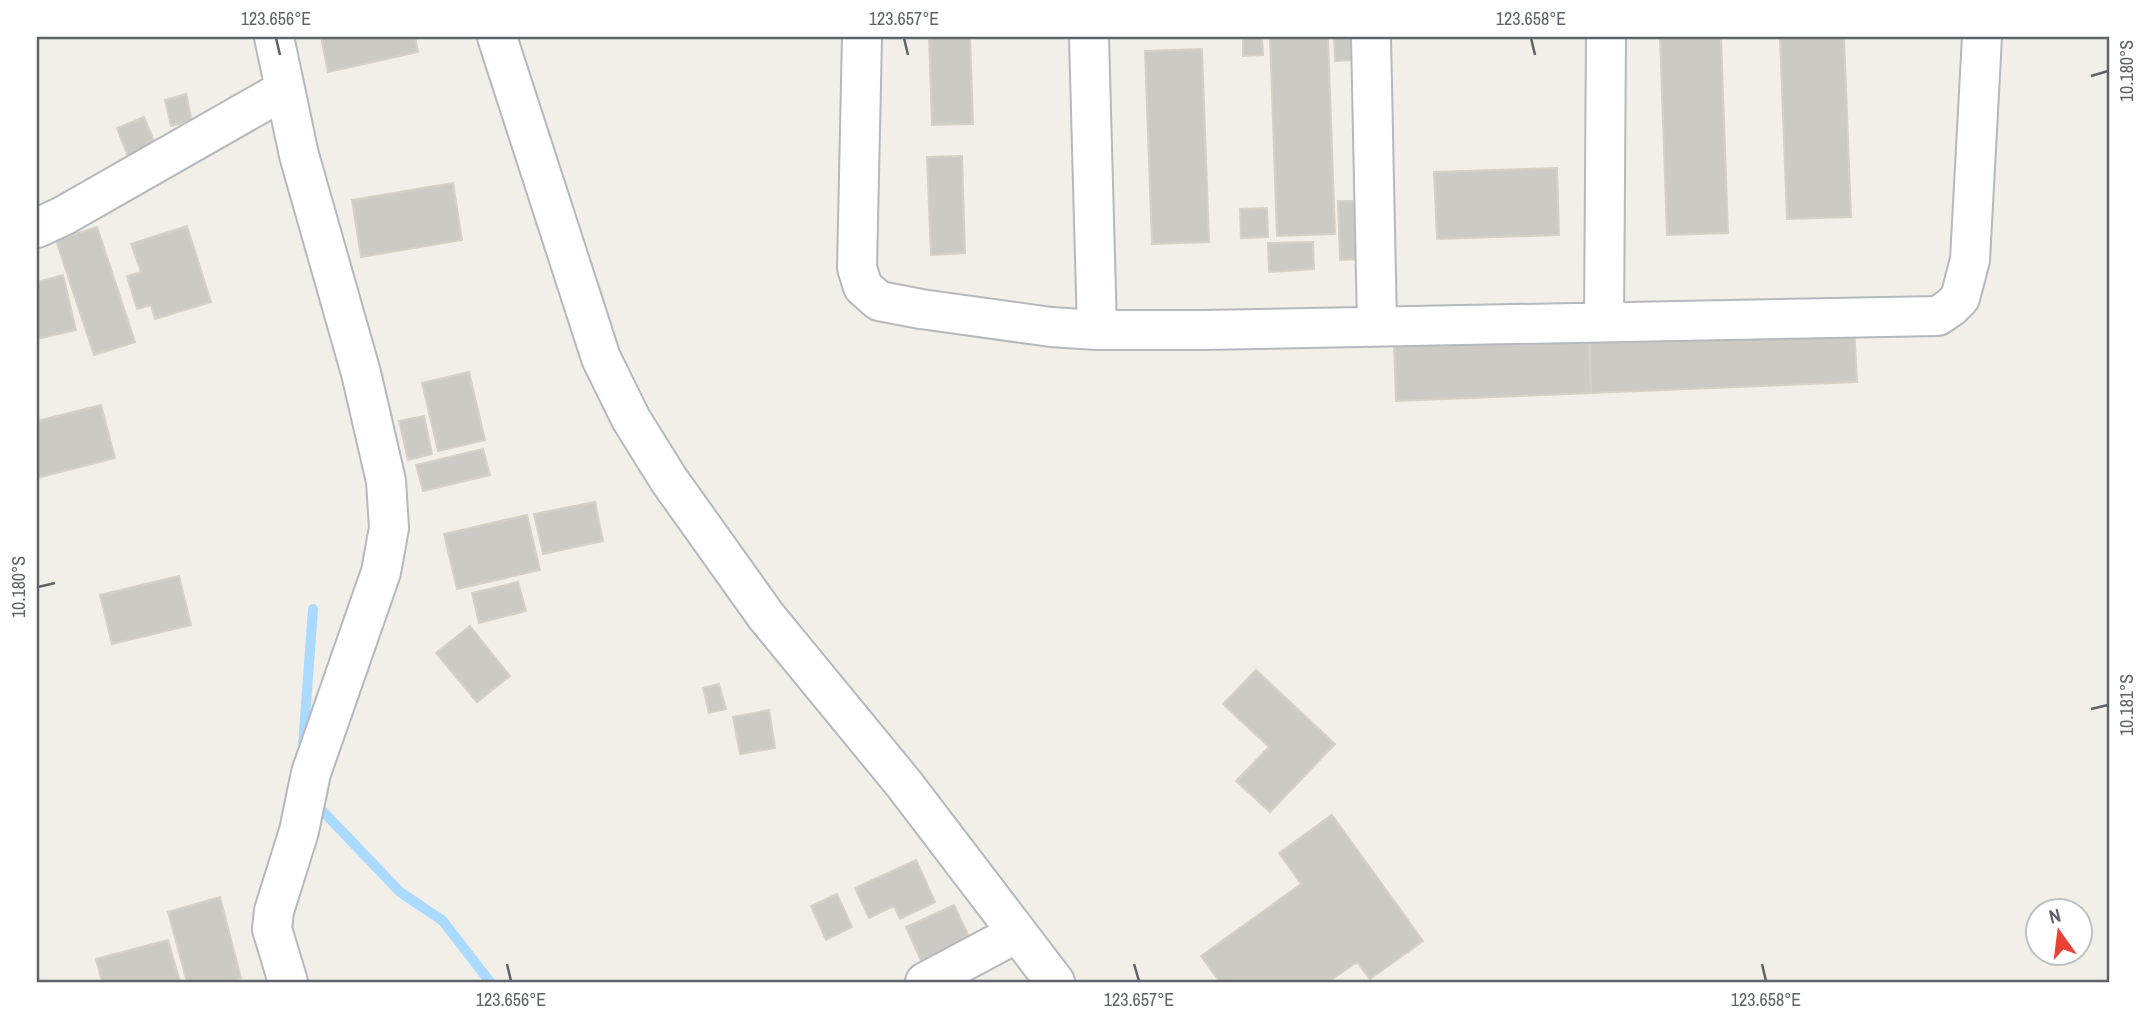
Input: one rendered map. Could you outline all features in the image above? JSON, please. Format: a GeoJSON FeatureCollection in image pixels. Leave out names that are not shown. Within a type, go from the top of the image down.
{"type":"FeatureCollection","features":[{"type":"Feature","properties":{"kind":"street"},"geometry":{"type":"LineString","coordinates":[[274,37],[299,155],[361,373],[386,481],[389,528],[382,572],[311,774],[299,831],[274,911],[272,929],[288,982]]}},
{"type":"Feature","properties":{"kind":"street"},"geometry":{"type":"LineString","coordinates":[[497,37],[601,358],[631,419],[669,480],[766,615],[904,784],[1055,982]]}},
{"type":"Feature","properties":{"kind":"street"},"geometry":{"type":"LineString","coordinates":[[862,37],[857,268],[863,287],[879,301],[921,309],[1051,327],[1097,330],[1938,316],[1960,298],[1970,260],[1982,37]]}},
{"type":"Feature","properties":{"kind":"street"},"geometry":{"type":"LineString","coordinates":[[1089,37],[1097,330]]}},
{"type":"Feature","properties":{"kind":"street"},"geometry":{"type":"LineString","coordinates":[[1371,37],[1377,325]]}},
{"type":"Feature","properties":{"kind":"street"},"geometry":{"type":"LineString","coordinates":[[1604,322],[1606,37]]}},
{"type":"Feature","properties":{"kind":"street"},"geometry":{"type":"LineString","coordinates":[[37,228],[63,216],[284,90]]}},
{"type":"Feature","properties":{"kind":"street"},"geometry":{"type":"LineString","coordinates":[[925,982],[1017,933]]}},
{"type":"Feature","properties":{"kind":"building"},"geometry":{"type":"Polygon","coordinates":[[[321,37],[415,37],[418,52],[328,72],[321,37]]]}},
{"type":"Feature","properties":{"kind":"building"},"geometry":{"type":"Polygon","coordinates":[[[929,37],[970,37],[973,124],[932,125],[929,37]]]}},
{"type":"Feature","properties":{"kind":"building"},"geometry":{"type":"Polygon","coordinates":[[[1243,37],[1262,37],[1263,55],[1243,56],[1243,37]]]}},
{"type":"Feature","properties":{"kind":"building"},"geometry":{"type":"Polygon","coordinates":[[[1270,37],[1328,37],[1335,234],[1277,236],[1270,37]]]}},
{"type":"Feature","properties":{"kind":"building"},"geometry":{"type":"Polygon","coordinates":[[[1334,37],[1353,37],[1354,60],[1335,61],[1334,37]]]}},
{"type":"Feature","properties":{"kind":"building"},"geometry":{"type":"Polygon","coordinates":[[[1660,37],[1721,37],[1728,233],[1667,235],[1660,37]]]}},
{"type":"Feature","properties":{"kind":"building"},"geometry":{"type":"Polygon","coordinates":[[[1780,37],[1844,37],[1851,217],[1787,219],[1780,37]]]}},
{"type":"Feature","properties":{"kind":"building"},"geometry":{"type":"Polygon","coordinates":[[[1202,49],[1209,242],[1152,244],[1145,51],[1202,49]]]}},
{"type":"Feature","properties":{"kind":"building"},"geometry":{"type":"Polygon","coordinates":[[[186,94],[192,121],[171,126],[165,100],[186,94]]]}},
{"type":"Feature","properties":{"kind":"building"},"geometry":{"type":"Polygon","coordinates":[[[144,117],[159,153],[131,164],[117,128],[144,117]]]}},
{"type":"Feature","properties":{"kind":"building"},"geometry":{"type":"Polygon","coordinates":[[[962,156],[965,253],[931,255],[927,157],[962,156]]]}},
{"type":"Feature","properties":{"kind":"building"},"geometry":{"type":"Polygon","coordinates":[[[1557,168],[1559,235],[1437,239],[1434,172],[1557,168]]]}},
{"type":"Feature","properties":{"kind":"building"},"geometry":{"type":"Polygon","coordinates":[[[453,183],[462,240],[361,257],[352,200],[453,183]]]}},
{"type":"Feature","properties":{"kind":"building"},"geometry":{"type":"Polygon","coordinates":[[[1338,201],[1363,201],[1365,259],[1340,260],[1338,201]]]}},
{"type":"Feature","properties":{"kind":"building"},"geometry":{"type":"Polygon","coordinates":[[[1267,208],[1268,237],[1241,238],[1240,209],[1267,208]]]}},
{"type":"Feature","properties":{"kind":"building"},"geometry":{"type":"Polygon","coordinates":[[[187,226],[211,302],[155,319],[151,305],[137,309],[127,276],[141,272],[131,244],[187,226]]]}},
{"type":"Feature","properties":{"kind":"building"},"geometry":{"type":"Polygon","coordinates":[[[97,227],[135,342],[94,355],[56,240],[97,227]]]}},
{"type":"Feature","properties":{"kind":"building"},"geometry":{"type":"Polygon","coordinates":[[[1313,242],[1314,269],[1269,272],[1268,243],[1313,242]]]}},
{"type":"Feature","properties":{"kind":"building"},"geometry":{"type":"Polygon","coordinates":[[[63,275],[76,330],[37,339],[37,282],[63,275]]]}},
{"type":"Feature","properties":{"kind":"building"},"geometry":{"type":"Polygon","coordinates":[[[1854,325],[1857,382],[1591,393],[1589,335],[1854,325]]]}},
{"type":"Feature","properties":{"kind":"building"},"geometry":{"type":"Polygon","coordinates":[[[1589,335],[1591,393],[1396,401],[1394,343],[1589,335]]]}},
{"type":"Feature","properties":{"kind":"building"},"geometry":{"type":"Polygon","coordinates":[[[469,372],[485,440],[438,451],[422,383],[469,372]]]}},
{"type":"Feature","properties":{"kind":"building"},"geometry":{"type":"Polygon","coordinates":[[[101,405],[115,458],[37,478],[37,421],[101,405]]]}},
{"type":"Feature","properties":{"kind":"building"},"geometry":{"type":"Polygon","coordinates":[[[424,416],[432,454],[408,460],[399,421],[424,416]]]}},
{"type":"Feature","properties":{"kind":"building"},"geometry":{"type":"Polygon","coordinates":[[[483,449],[490,475],[423,491],[416,465],[483,449]]]}},
{"type":"Feature","properties":{"kind":"building"},"geometry":{"type":"Polygon","coordinates":[[[595,502],[603,541],[543,554],[534,514],[595,502]]]}},
{"type":"Feature","properties":{"kind":"building"},"geometry":{"type":"Polygon","coordinates":[[[527,515],[540,570],[457,589],[444,534],[527,515]]]}},
{"type":"Feature","properties":{"kind":"building"},"geometry":{"type":"Polygon","coordinates":[[[179,576],[191,625],[112,644],[100,595],[179,576]]]}},
{"type":"Feature","properties":{"kind":"building"},"geometry":{"type":"Polygon","coordinates":[[[518,582],[526,611],[479,623],[472,593],[518,582]]]}},
{"type":"Feature","properties":{"kind":"building"},"geometry":{"type":"Polygon","coordinates":[[[470,626],[510,676],[477,702],[436,653],[470,626]]]}},
{"type":"Feature","properties":{"kind":"building"},"geometry":{"type":"Polygon","coordinates":[[[1256,670],[1335,744],[1270,812],[1236,781],[1269,747],[1223,704],[1256,670]]]}},
{"type":"Feature","properties":{"kind":"building"},"geometry":{"type":"Polygon","coordinates":[[[719,684],[726,709],[709,713],[703,688],[719,684]]]}},
{"type":"Feature","properties":{"kind":"building"},"geometry":{"type":"Polygon","coordinates":[[[769,710],[775,748],[740,754],[733,717],[769,710]]]}},
{"type":"Feature","properties":{"kind":"building"},"geometry":{"type":"Polygon","coordinates":[[[1332,815],[1423,941],[1370,979],[1357,962],[1328,982],[1220,982],[1201,956],[1301,884],[1279,853],[1332,815]]]}},
{"type":"Feature","properties":{"kind":"building"},"geometry":{"type":"Polygon","coordinates":[[[916,860],[935,902],[900,919],[894,906],[869,918],[855,888],[916,860]]]}},
{"type":"Feature","properties":{"kind":"building"},"geometry":{"type":"Polygon","coordinates":[[[837,894],[852,927],[826,940],[811,906],[837,894]]]}},
{"type":"Feature","properties":{"kind":"building"},"geometry":{"type":"Polygon","coordinates":[[[220,897],[241,978],[225,982],[187,982],[168,912],[220,897]]]}},
{"type":"Feature","properties":{"kind":"building"},"geometry":{"type":"Polygon","coordinates":[[[954,905],[971,941],[922,963],[906,927],[954,905]]]}},
{"type":"Feature","properties":{"kind":"building"},"geometry":{"type":"Polygon","coordinates":[[[168,940],[180,982],[102,982],[96,959],[168,940]]]}},
{"type":"Feature","properties":{"kind":"waterway"},"geometry":{"type":"LineString","coordinates":[[303,746],[313,609]]}},
{"type":"Feature","properties":{"kind":"waterway"},"geometry":{"type":"LineString","coordinates":[[314,802],[400,892],[443,921],[490,982]]}}]}
